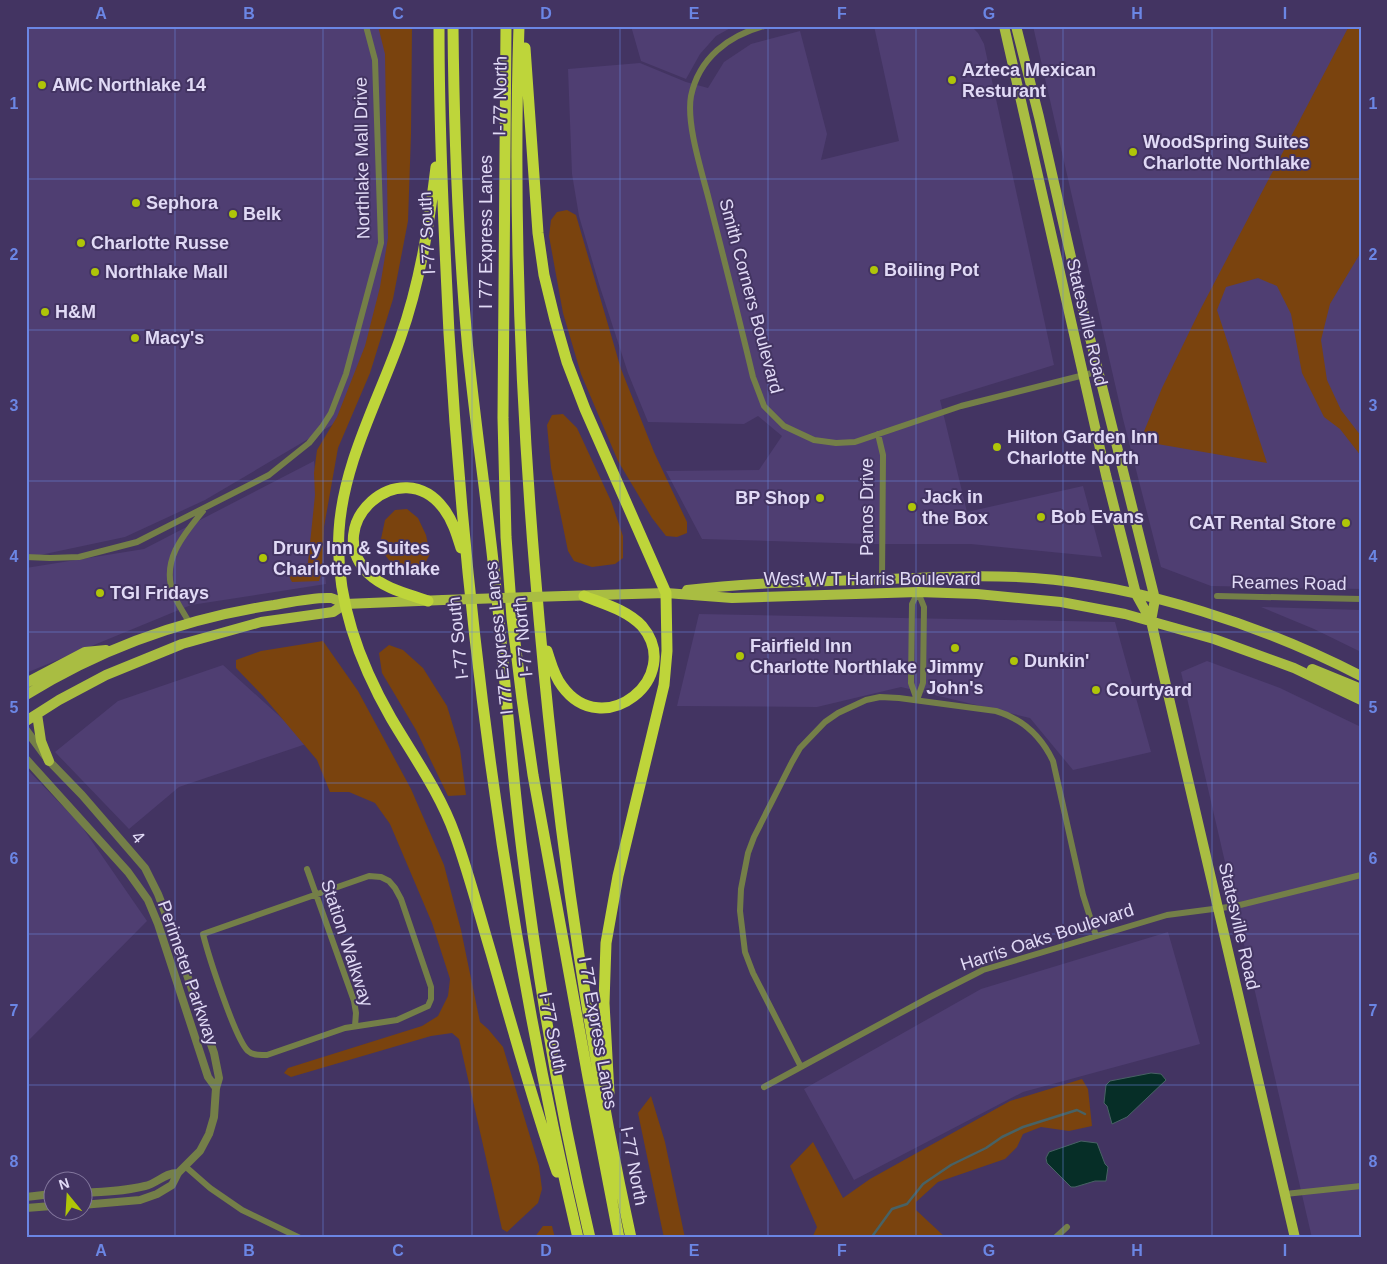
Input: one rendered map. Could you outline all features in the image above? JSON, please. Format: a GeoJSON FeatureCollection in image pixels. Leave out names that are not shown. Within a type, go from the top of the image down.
{"type":"FeatureCollection","features":[{"type":"Feature","properties":{"kind":"highway","name":"I-77 South"},"geometry":{"type":"LineString","coordinates":[[439,26],[440,135],[453,389],[468,569],[486,726],[511,896],[541,1064],[578,1238]]}},
{"type":"Feature","properties":{"kind":"highway","name":"I 77 Express Lanes"},"geometry":{"type":"LineString","coordinates":[[453,26],[455,144],[464,297],[473,396],[495,575],[522,848],[536,956],[553,1062],[590,1238]]}},
{"type":"Feature","properties":{"kind":"highway","name":"I 77 Express Lanes"},"geometry":{"type":"LineString","coordinates":[[506,26],[503,418],[506,537],[512,618],[520,690],[533,775],[600,1146],[619,1238]]}},
{"type":"Feature","properties":{"kind":"highway","name":"I-77 North"},"geometry":{"type":"LineString","coordinates":[[519,26],[516,139],[520,332],[527,467],[540,630],[551,743],[568,878],[590,1020],[631,1238]]}},
{"type":"Feature","properties":{"kind":"highway"},"geometry":{"type":"LineString","coordinates":[[524,26],[535,208],[548,296],[576,385],[666,593],[664,685],[616,883],[606,943],[604,1024],[612,1144]]}},
{"type":"Feature","properties":{"kind":"highway"},"geometry":{"type":"LineString","coordinates":[[440,135],[428,224],[410,306],[397,348],[356,455],[343,502],[339,532],[340,584],[357,644],[375,688],[436,793],[455,836],[469,877],[536,1113],[574,1223]]}},
{"type":"Feature","properties":{"kind":"highway"},"geometry":{"type":"LineString","coordinates":[[428,601],[383,584],[370,575],[360,563],[355,548],[354,533],[362,512],[375,497],[387,491],[407,489],[421,492],[433,498],[444,509],[452,523],[468,569]]}},
{"type":"Feature","properties":{"kind":"highway"},"geometry":{"type":"LineString","coordinates":[[540,630],[557,679],[566,692],[577,701],[588,706],[606,708],[624,704],[635,696],[644,687],[652,668],[652,647],[646,633],[637,622],[625,613],[584,596]]}},
{"type":"Feature","properties":{"kind":"main road","name":"Statesville Road"},"geometry":{"type":"LineString","coordinates":[[1004,26],[1082,376],[1136,594],[1151,621],[1295,1238]]}},
{"type":"Feature","properties":{"kind":"main road","name":"Statesville Road"},"geometry":{"type":"LineString","coordinates":[[1016,26],[1039,117],[1077,286],[1100,372],[1155,599],[1151,621]]}},
{"type":"Feature","properties":{"kind":"main road"},"geometry":{"type":"LineString","coordinates":[[1055,255],[1064,256],[1069,275],[1077,286]]}},
{"type":"Feature","properties":{"kind":"main road"},"geometry":{"type":"LineString","coordinates":[[1059,271],[1073,296],[1078,312],[1084,314]]}},
{"type":"Feature","properties":{"kind":"main road","name":"West W T Harris Boulevard"},"geometry":{"type":"LineString","coordinates":[[26,695],[64,673],[149,635],[189,622],[230,612],[285,603],[332,598],[345,604],[666,593],[731,584],[978,576],[1035,578],[1091,585],[1136,594],[1249,627],[1302,648],[1361,676]]}},
{"type":"Feature","properties":{"kind":"main road","name":"West W T Harris Boulevard"},"geometry":{"type":"LineString","coordinates":[[666,593],[732,598],[918,592],[977,594],[1051,601],[1151,621],[1214,639],[1319,679],[1361,700]]}},
{"type":"Feature","properties":{"kind":"main road","name":"West W T Harris Boulevard"},"geometry":{"type":"LineString","coordinates":[[26,721],[106,675],[182,644],[261,622],[333,612],[345,604]]}},
{"type":"Feature","properties":{"kind":"main road"},"geometry":{"type":"LineString","coordinates":[[26,683],[85,652],[112,650]]}},
{"type":"Feature","properties":{"kind":"main road"},"geometry":{"type":"LineString","coordinates":[[1267,658],[1309,668],[1361,689]]}},
{"type":"Feature","properties":{"kind":"main road"},"geometry":{"type":"LineString","coordinates":[[36,714],[41,741],[49,762]]}},
{"type":"Feature","properties":{"kind":"street","name":"Northlake Mall Drive"},"geometry":{"type":"LineString","coordinates":[[26,557],[79,558],[125,546],[146,538],[269,475],[315,438],[331,413],[346,374],[381,243],[376,70],[366,26]]}},
{"type":"Feature","properties":{"kind":"street","name":"Smith Corners Boulevard"},"geometry":{"type":"LineString","coordinates":[[764,26],[731,39],[719,48],[703,68],[691,96],[691,116],[694,135],[753,378],[764,406],[784,426],[796,433],[814,440],[836,443],[855,442],[961,406],[1100,372]]}},
{"type":"Feature","properties":{"kind":"street","name":"Panos Drive"},"geometry":{"type":"LineString","coordinates":[[878,434],[883,455],[882,579]]}},
{"type":"Feature","properties":{"kind":"street"},"geometry":{"type":"LineString","coordinates":[[189,622],[172,588],[171,564],[180,539],[205,508]]}},
{"type":"Feature","properties":{"kind":"street"},"geometry":{"type":"LineString","coordinates":[[917,700],[923,683],[924,617],[924,604],[918,592]]}},
{"type":"Feature","properties":{"kind":"street"},"geometry":{"type":"LineString","coordinates":[[917,700],[911,683],[912,604],[918,592]]}},
{"type":"Feature","properties":{"kind":"street","name":"Reames Road"},"geometry":{"type":"LineString","coordinates":[[1217,596],[1361,599]]}},
{"type":"Feature","properties":{"kind":"street"},"geometry":{"type":"LineString","coordinates":[[801,1066],[753,973],[746,952],[740,911],[741,889],[748,853],[754,837],[792,762],[800,748],[825,722],[838,712],[866,700],[880,697],[917,700],[1007,714],[1020,721],[1039,737],[1053,761],[1083,895],[1096,936]]}},
{"type":"Feature","properties":{"kind":"street"},"geometry":{"type":"LineString","coordinates":[[26,730],[49,762]]}},
{"type":"Feature","properties":{"kind":"street","name":"Perimeter Parkway"},"geometry":{"type":"LineString","coordinates":[[26,759],[128,872],[148,900],[158,924],[208,1077],[216,1088]]}},
{"type":"Feature","properties":{"kind":"street","name":"4"},"geometry":{"type":"LineString","coordinates":[[49,762],[140,861]]}},
{"type":"Feature","properties":{"kind":"street","name":"Perimeter Parkway"},"geometry":{"type":"LineString","coordinates":[[92,1204],[140,1200],[172,1186],[178,1174],[200,1151],[209,1134],[214,1117],[216,1088],[219,1078],[214,1053],[165,910],[153,882],[140,861]]}},
{"type":"Feature","properties":{"kind":"street","name":"Station Walkway"},"geometry":{"type":"LineString","coordinates":[[307,869],[354,1001],[356,1013],[355,1026]]}},
{"type":"Feature","properties":{"kind":"street","name":"Harris Oaks Boulevard"},"geometry":{"type":"LineString","coordinates":[[764,1087],[973,974],[1166,915],[1236,906],[1361,875]]}},
{"type":"Feature","properties":{"kind":"street"},"geometry":{"type":"LineString","coordinates":[[369,876],[380,877],[389,881],[401,899],[431,987],[431,999],[428,1006],[397,1020],[330,1032],[267,1055],[256,1056],[248,1052],[229,1012],[206,946],[204,934],[316,894],[369,876]]}},
{"type":"Feature","properties":{"kind":"street"},"geometry":{"type":"LineString","coordinates":[[186,1167],[242,1210],[300,1238]]}},
{"type":"Feature","properties":{"kind":"street","name":"Perimeter Parkway"},"geometry":{"type":"LineString","coordinates":[[92,1193],[118,1192],[133,1189],[149,1185],[168,1173],[178,1174]]}},
{"type":"Feature","properties":{"kind":"street"},"geometry":{"type":"LineString","coordinates":[[1285,1194],[1361,1186]]}},
{"type":"Feature","properties":{"kind":"street"},"geometry":{"type":"LineString","coordinates":[[26,1197],[42,1195]]}},
{"type":"Feature","properties":{"kind":"street"},"geometry":{"type":"LineString","coordinates":[[26,1208],[42,1207]]}},
{"type":"Feature","properties":{"kind":"street"},"geometry":{"type":"LineString","coordinates":[[1055,1238],[1066,1227]]}},
{"type":"Feature","properties":{"kind":"shaded area"},"geometry":{"type":"Polygon","coordinates":[[[26,26],[391,26],[393,245],[349,415],[205,500],[125,537],[26,558],[26,26]]]}},
{"type":"Feature","properties":{"kind":"shaded area"},"geometry":{"type":"Polygon","coordinates":[[[378,26],[412,26],[408,221],[393,299],[370,373],[338,448],[324,527],[322,572],[319,581],[292,582],[288,574],[308,563],[315,495],[314,473],[317,450],[337,417],[365,346],[380,287],[388,238],[385,54],[378,26]]]}},
{"type":"Feature","properties":{"kind":"shaded area"},"geometry":{"type":"Polygon","coordinates":[[[631,26],[734,26],[716,36],[700,54],[686,79],[641,61],[631,26]]]}},
{"type":"Feature","properties":{"kind":"shaded area"},"geometry":{"type":"Polygon","coordinates":[[[874,26],[971,26],[978,33],[984,44],[1054,365],[940,400],[967,512],[1083,486],[1102,557],[971,544],[870,544],[702,539],[666,471],[759,470],[782,436],[758,416],[744,424],[648,422],[628,373],[579,216],[572,174],[568,69],[640,63],[686,82],[708,88],[724,62],[751,44],[800,31],[827,134],[821,160],[899,141],[874,26]]]}},
{"type":"Feature","properties":{"kind":"shaded area"},"geometry":{"type":"Polygon","coordinates":[[[1033,26],[1361,26],[1361,589],[1211,586],[1161,567],[1123,419],[1033,26]]]}},
{"type":"Feature","properties":{"kind":"shaded area"},"geometry":{"type":"Polygon","coordinates":[[[1349,26],[1361,26],[1361,252],[1330,304],[1321,340],[1327,380],[1341,410],[1361,436],[1361,456],[1340,429],[1324,417],[1302,373],[1291,314],[1277,286],[1258,278],[1226,287],[1217,310],[1267,463],[1140,441],[1162,388],[1199,312],[1349,26]]]}},
{"type":"Feature","properties":{"kind":"shaded area"},"geometry":{"type":"Polygon","coordinates":[[[567,210],[576,215],[621,369],[654,452],[687,522],[687,533],[677,537],[666,536],[652,518],[618,461],[581,374],[563,313],[549,236],[551,220],[557,212],[567,210]]]}},
{"type":"Feature","properties":{"kind":"shaded area"},"geometry":{"type":"Polygon","coordinates":[[[563,414],[577,428],[611,501],[623,536],[623,558],[615,564],[592,567],[574,561],[568,551],[551,468],[547,425],[552,415],[563,414]]]}},
{"type":"Feature","properties":{"kind":"shaded area"},"geometry":{"type":"Polygon","coordinates":[[[314,461],[326,584],[191,605],[26,673],[26,568],[144,549],[314,461]]]}},
{"type":"Feature","properties":{"kind":"shaded area"},"geometry":{"type":"Polygon","coordinates":[[[407,509],[418,518],[426,535],[430,554],[423,567],[410,572],[397,570],[385,555],[381,539],[385,520],[395,510],[407,509]]]}},
{"type":"Feature","properties":{"kind":"shaded area"},"geometry":{"type":"Polygon","coordinates":[[[1261,607],[1361,610],[1361,652],[1314,629],[1261,607]]]}},
{"type":"Feature","properties":{"kind":"shaded area"},"geometry":{"type":"Polygon","coordinates":[[[699,614],[1115,622],[1151,752],[1073,770],[1030,718],[901,687],[817,707],[677,706],[699,614]]]}},
{"type":"Feature","properties":{"kind":"shaded area"},"geometry":{"type":"Polygon","coordinates":[[[323,641],[358,691],[411,789],[444,865],[461,930],[480,1022],[503,1047],[539,1166],[542,1189],[538,1203],[507,1232],[502,1229],[459,1039],[452,1033],[431,1036],[291,1077],[284,1073],[288,1068],[422,1026],[438,1016],[448,996],[450,979],[432,923],[390,824],[375,803],[349,792],[330,792],[317,760],[263,696],[236,668],[236,660],[261,651],[323,641]]]}},
{"type":"Feature","properties":{"kind":"shaded area"},"geometry":{"type":"Polygon","coordinates":[[[389,645],[403,650],[423,668],[447,706],[460,749],[466,795],[448,796],[416,730],[382,673],[379,653],[389,645]]]}},
{"type":"Feature","properties":{"kind":"shaded area"},"geometry":{"type":"Polygon","coordinates":[[[1207,661],[1280,688],[1361,727],[1361,1238],[1312,1238],[1181,672],[1207,661]]]}},
{"type":"Feature","properties":{"kind":"shaded area"},"geometry":{"type":"Polygon","coordinates":[[[223,665],[309,743],[179,787],[129,829],[55,752],[118,701],[223,665]]]}},
{"type":"Feature","properties":{"kind":"shaded area"},"geometry":{"type":"Polygon","coordinates":[[[26,768],[80,824],[147,921],[26,1043],[26,768]]]}},
{"type":"Feature","properties":{"kind":"shaded area"},"geometry":{"type":"Polygon","coordinates":[[[1168,932],[1200,1044],[1023,1092],[854,1180],[804,1089],[981,989],[1168,932]]]}},
{"type":"Feature","properties":{"kind":"shaded area"},"geometry":{"type":"Polygon","coordinates":[[[1151,1073],[1161,1074],[1166,1080],[1127,1117],[1112,1124],[1107,1106],[1104,1103],[1106,1085],[1110,1081],[1151,1073]]]}},
{"type":"Feature","properties":{"kind":"shaded area"},"geometry":{"type":"Polygon","coordinates":[[[1082,1079],[1088,1089],[1092,1126],[1069,1131],[1041,1127],[1023,1134],[1017,1147],[1005,1159],[938,1182],[916,1202],[916,1210],[946,1238],[812,1238],[817,1227],[790,1166],[813,1142],[843,1198],[870,1179],[1010,1101],[1082,1079]]]}},
{"type":"Feature","properties":{"kind":"shaded area"},"geometry":{"type":"Polygon","coordinates":[[[651,1096],[665,1142],[685,1238],[664,1238],[638,1113],[651,1096]]]}},
{"type":"Feature","properties":{"kind":"shaded area"},"geometry":{"type":"Polygon","coordinates":[[[1081,1141],[1097,1143],[1108,1167],[1106,1181],[1095,1181],[1071,1187],[1047,1163],[1046,1158],[1049,1152],[1081,1141]]]}},
{"type":"Feature","properties":{"kind":"shaded area"},"geometry":{"type":"Polygon","coordinates":[[[543,1226],[552,1226],[555,1238],[534,1238],[543,1226]]]}},
{"type":"Feature","properties":{"kind":"waterway"},"geometry":{"type":"LineString","coordinates":[[871,1238],[892,1209],[907,1204],[923,1184],[951,1165],[1023,1127],[1077,1110],[1085,1114]]}},
{"type":"Feature","properties":{"kind":"place","name":"Azteca Mexican Resturant"},"geometry":{"type":"Point","coordinates":[952,80]}},
{"type":"Feature","properties":{"kind":"place","name":"AMC Northlake 14"},"geometry":{"type":"Point","coordinates":[42,85]}},
{"type":"Feature","properties":{"kind":"place","name":"WoodSpring Suites Charlotte Northlake"},"geometry":{"type":"Point","coordinates":[1133,152]}},
{"type":"Feature","properties":{"kind":"place","name":"Sephora"},"geometry":{"type":"Point","coordinates":[136,203]}},
{"type":"Feature","properties":{"kind":"place","name":"Belk"},"geometry":{"type":"Point","coordinates":[233,214]}},
{"type":"Feature","properties":{"kind":"place","name":"Charlotte Russe"},"geometry":{"type":"Point","coordinates":[81,243]}},
{"type":"Feature","properties":{"kind":"place","name":"Boiling Pot"},"geometry":{"type":"Point","coordinates":[874,270]}},
{"type":"Feature","properties":{"kind":"place","name":"Northlake Mall"},"geometry":{"type":"Point","coordinates":[95,272]}},
{"type":"Feature","properties":{"kind":"place","name":"H&M"},"geometry":{"type":"Point","coordinates":[45,312]}},
{"type":"Feature","properties":{"kind":"place","name":"Macy's"},"geometry":{"type":"Point","coordinates":[135,338]}},
{"type":"Feature","properties":{"kind":"place","name":"Hilton Garden Inn Charlotte North"},"geometry":{"type":"Point","coordinates":[997,447]}},
{"type":"Feature","properties":{"kind":"place","name":"BP Shop"},"geometry":{"type":"Point","coordinates":[820,498]}},
{"type":"Feature","properties":{"kind":"place","name":"Jack in the Box"},"geometry":{"type":"Point","coordinates":[912,507]}},
{"type":"Feature","properties":{"kind":"place","name":"Bob Evans"},"geometry":{"type":"Point","coordinates":[1041,517]}},
{"type":"Feature","properties":{"kind":"place","name":"CAT Rental Store"},"geometry":{"type":"Point","coordinates":[1346,523]}},
{"type":"Feature","properties":{"kind":"place","name":"Drury Inn & Suites Charlotte Northlake"},"geometry":{"type":"Point","coordinates":[263,558]}},
{"type":"Feature","properties":{"kind":"place","name":"TGI Fridays"},"geometry":{"type":"Point","coordinates":[100,593]}},
{"type":"Feature","properties":{"kind":"place","name":"Jimmy John's"},"geometry":{"type":"Point","coordinates":[955,648]}},
{"type":"Feature","properties":{"kind":"place","name":"Fairfield Inn Charlotte Northlake"},"geometry":{"type":"Point","coordinates":[740,656]}},
{"type":"Feature","properties":{"kind":"place","name":"Dunkin'"},"geometry":{"type":"Point","coordinates":[1014,661]}},
{"type":"Feature","properties":{"kind":"place","name":"Courtyard"},"geometry":{"type":"Point","coordinates":[1096,690]}}]}
